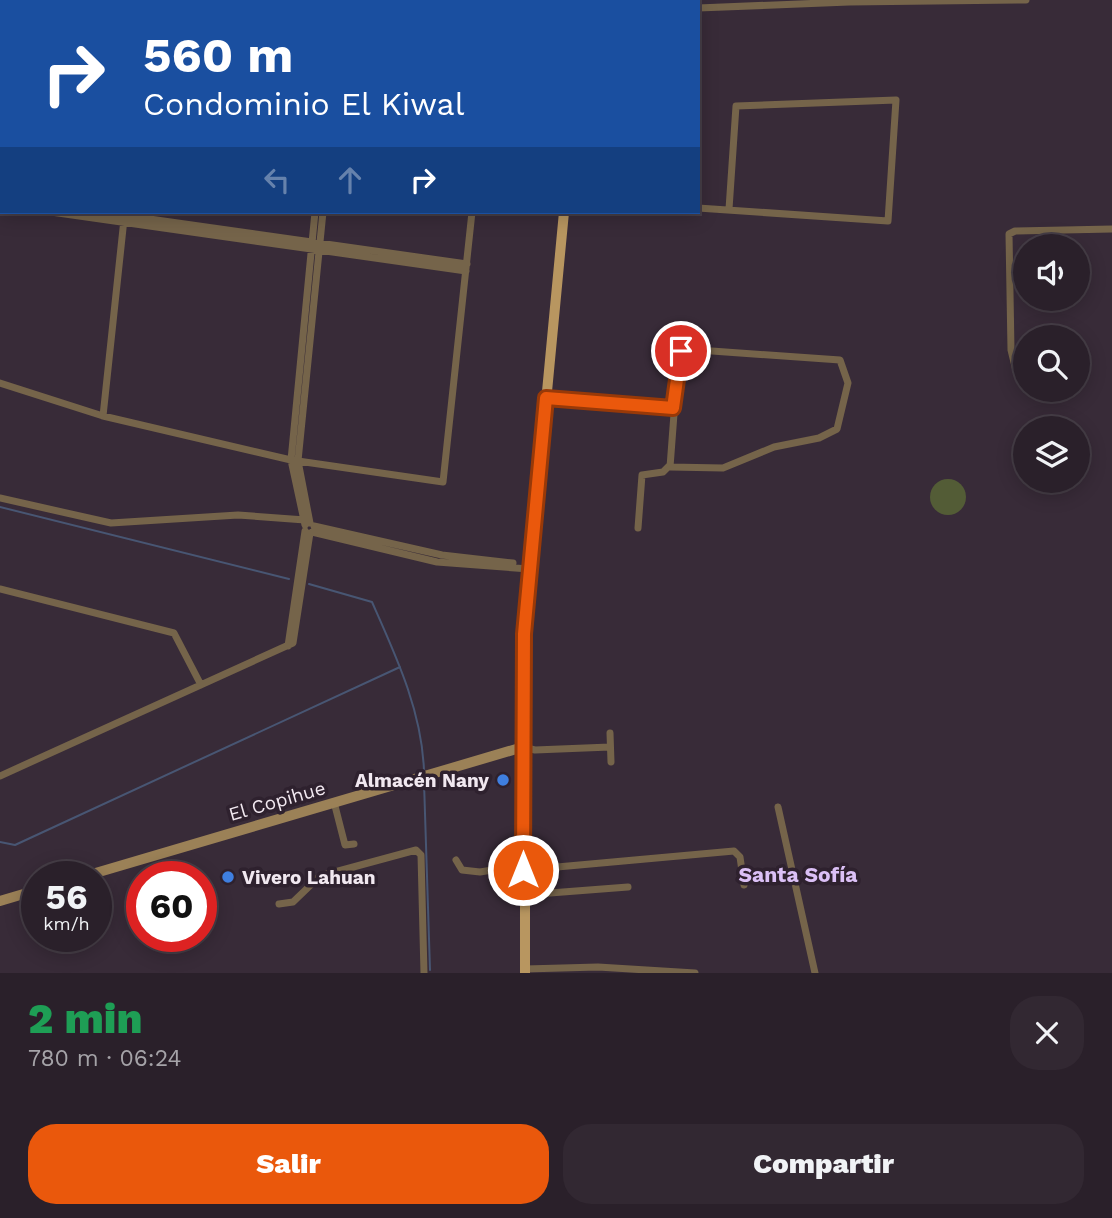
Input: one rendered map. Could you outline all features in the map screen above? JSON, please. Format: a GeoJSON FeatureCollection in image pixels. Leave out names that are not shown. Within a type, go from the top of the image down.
{"type":"FeatureCollection","features":[{"type":"Feature","properties":{"kind":"main road"},"geometry":{"type":"LineString","coordinates":[[525,971],[524,634],[564,214]]}},
{"type":"Feature","properties":{"kind":"main road","name":"El Copihue"},"geometry":{"type":"LineString","coordinates":[[112,868],[523,747]]}},
{"type":"Feature","properties":{"kind":"main road"},"geometry":{"type":"LineString","coordinates":[[0,901],[21,895]]}},
{"type":"Feature","properties":{"kind":"street"},"geometry":{"type":"LineString","coordinates":[[700,8],[849,2],[1026,0]]}},
{"type":"Feature","properties":{"kind":"street"},"geometry":{"type":"LineString","coordinates":[[700,208],[888,221],[897,100],[736,106],[729,209]]}},
{"type":"Feature","properties":{"kind":"street"},"geometry":{"type":"LineString","coordinates":[[88,214],[124,216],[315,247],[466,267]]}},
{"type":"Feature","properties":{"kind":"street"},"geometry":{"type":"LineString","coordinates":[[0,776],[288,646],[296,636],[308,526],[295,460],[315,247],[315,214]]}},
{"type":"Feature","properties":{"kind":"street"},"geometry":{"type":"LineString","coordinates":[[315,247],[323,214]]}},
{"type":"Feature","properties":{"kind":"street"},"geometry":{"type":"LineString","coordinates":[[0,383],[103,416],[295,460],[443,482],[472,214]]}},
{"type":"Feature","properties":{"kind":"street"},"geometry":{"type":"LineString","coordinates":[[103,416],[124,216]]}},
{"type":"Feature","properties":{"kind":"street"},"geometry":{"type":"LineString","coordinates":[[1013,358],[1009,234],[1015,231],[1112,229]]}},
{"type":"Feature","properties":{"kind":"street"},"geometry":{"type":"LineString","coordinates":[[638,528],[642,475],[663,472],[669,466],[679,356],[684,349],[838,360],[844,363],[848,378],[839,427],[833,433],[778,446],[723,468],[669,466]]}},
{"type":"Feature","properties":{"kind":"street"},"geometry":{"type":"LineString","coordinates":[[546,398],[673,408]]}},
{"type":"Feature","properties":{"kind":"street"},"geometry":{"type":"LineString","coordinates":[[0,498],[111,523],[238,515],[308,526],[450,556],[530,567]]}},
{"type":"Feature","properties":{"kind":"street"},"geometry":{"type":"LineString","coordinates":[[0,589],[174,633],[201,685]]}},
{"type":"Feature","properties":{"kind":"street"},"geometry":{"type":"LineString","coordinates":[[610,733],[611,762]]}},
{"type":"Feature","properties":{"kind":"street"},"geometry":{"type":"LineString","coordinates":[[523,747],[535,750],[610,747]]}},
{"type":"Feature","properties":{"kind":"street"},"geometry":{"type":"LineString","coordinates":[[334,802],[345,845],[354,844]]}},
{"type":"Feature","properties":{"kind":"street"},"geometry":{"type":"LineString","coordinates":[[778,807],[815,973]]}},
{"type":"Feature","properties":{"kind":"street"},"geometry":{"type":"LineString","coordinates":[[279,904],[293,902],[320,876],[416,850],[421,855],[424,973]]}},
{"type":"Feature","properties":{"kind":"street"},"geometry":{"type":"LineString","coordinates":[[456,860],[462,870],[480,872],[734,851],[740,857],[744,885]]}},
{"type":"Feature","properties":{"kind":"street"},"geometry":{"type":"LineString","coordinates":[[523,895],[628,887]]}},
{"type":"Feature","properties":{"kind":"street"},"geometry":{"type":"LineString","coordinates":[[525,971],[598,968],[695,973]]}},
{"type":"Feature","properties":{"kind":"green space"},"geometry":{"type":"Polygon","coordinates":[[[948,479],[961,484],[966,497],[961,510],[948,515],[935,510],[930,497],[935,484],[948,479]]]}},
{"type":"Feature","properties":{"kind":"waterway"},"geometry":{"type":"LineString","coordinates":[[0,507],[289,579]]}},
{"type":"Feature","properties":{"kind":"waterway"},"geometry":{"type":"LineString","coordinates":[[309,584],[372,602],[413,705],[424,771]]}},
{"type":"Feature","properties":{"kind":"waterway"},"geometry":{"type":"LineString","coordinates":[[0,842],[15,845],[400,667]]}},
{"type":"Feature","properties":{"kind":"waterway"},"geometry":{"type":"LineString","coordinates":[[424,782],[430,970]]}},
{"type":"Feature","properties":{"kind":"place","name":"Almacén Nany"},"geometry":{"type":"Point","coordinates":[503,780]}},
{"type":"Feature","properties":{"kind":"place","name":"Vivero Lahuan"},"geometry":{"type":"Point","coordinates":[228,877]}},
{"type":"Feature","properties":{"kind":"district","name":"Santa Sofía"},"geometry":{"type":"Point","coordinates":[798,874]}},
{"type":"Feature","properties":{"kind":"route"},"geometry":{"type":"LineString","coordinates":[[523,870],[524,634],[546,398],[673,408],[681,351]]}}]}
